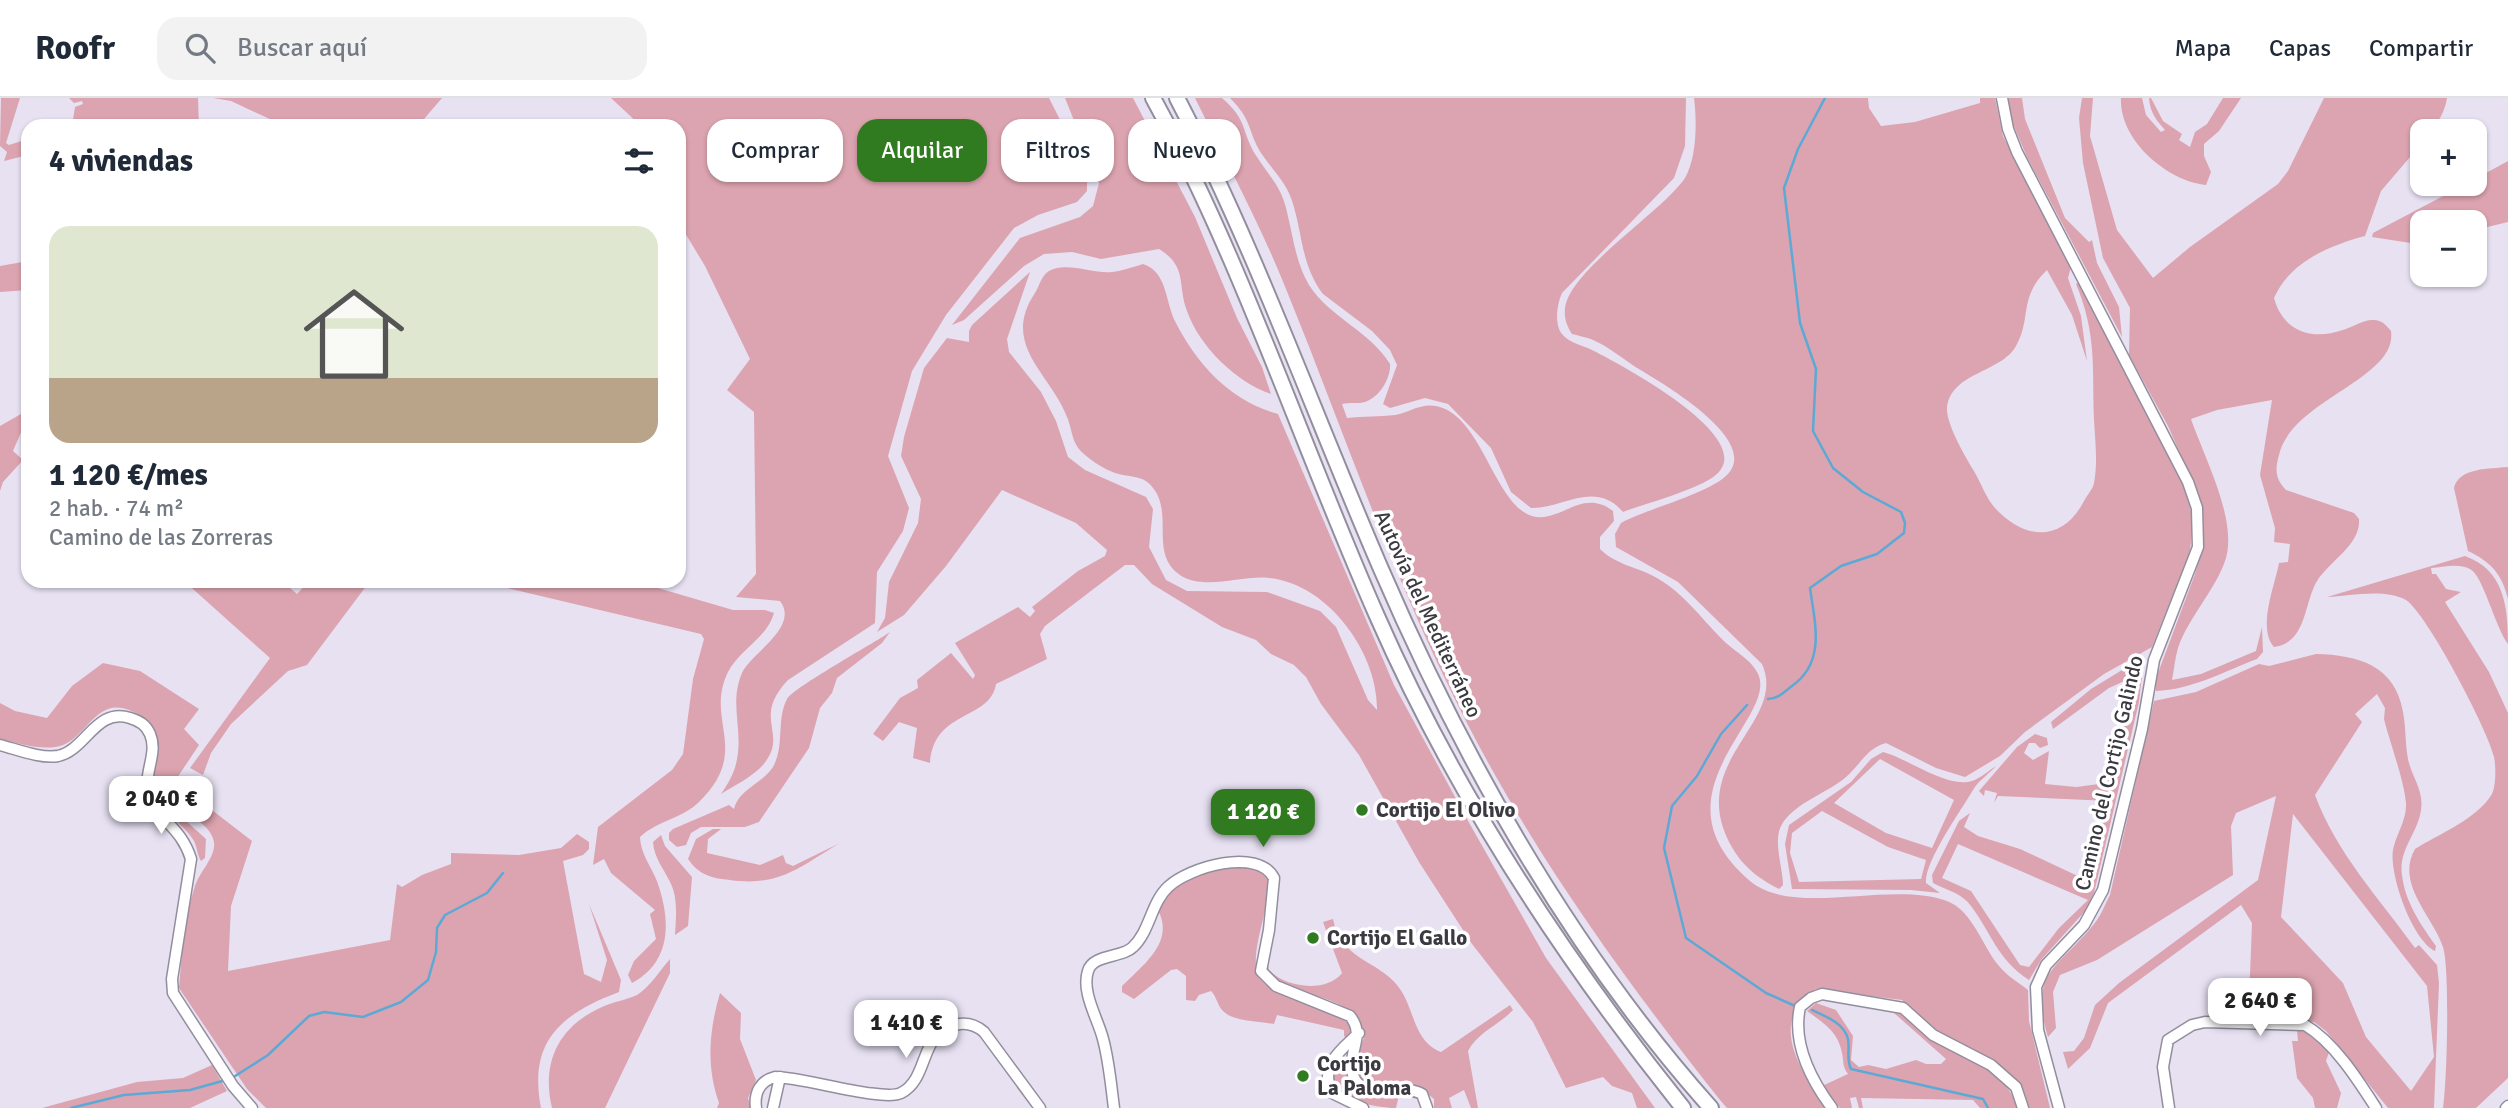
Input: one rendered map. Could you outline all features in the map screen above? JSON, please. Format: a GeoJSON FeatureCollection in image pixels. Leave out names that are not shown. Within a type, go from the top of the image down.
{"type":"FeatureCollection","features":[{"type":"Feature","properties":{"kind":"highway","name":"Autovía del Mediterráneo"},"geometry":{"type":"LineString","coordinates":[[1153,98],[1252,308],[1377,617],[1429,723],[1533,905],[1590,988],[1684,1108]]}},
{"type":"Feature","properties":{"kind":"highway","name":"Autovía del Mediterráneo"},"geometry":{"type":"LineString","coordinates":[[1177,98],[1237,220],[1380,567],[1448,713],[1528,856],[1589,948],[1711,1108]]}},
{"type":"Feature","properties":{"kind":"street","name":"Camino del Cortijo Galindo"},"geometry":{"type":"LineString","coordinates":[[2002,98],[2008,128],[2017,152],[2183,470],[2197,508],[2199,526],[2198,547],[2190,572],[2154,660],[2142,729],[2103,890],[2084,925],[2046,965],[2036,987],[2038,1030],[2059,1108]]}},
{"type":"Feature","properties":{"kind":"street"},"geometry":{"type":"LineString","coordinates":[[0,745],[57,757],[70,751],[93,727],[118,717],[141,722],[149,732],[153,753],[146,780],[149,794],[153,805],[185,839],[191,859],[172,979],[173,993],[223,1072],[252,1108]]}},
{"type":"Feature","properties":{"kind":"street"},"geometry":{"type":"LineString","coordinates":[[1114,1108],[1103,1039],[1087,990],[1088,971],[1093,963],[1135,946],[1167,888],[1211,867],[1243,860],[1269,869],[1275,888],[1261,971],[1276,986],[1342,1010],[1356,1023],[1359,1033],[1352,1061],[1354,1079],[1372,1091],[1415,1090],[1422,1094],[1427,1108]]}},
{"type":"Feature","properties":{"kind":"street"},"geometry":{"type":"LineString","coordinates":[[1832,1108],[1811,1075],[1798,1033],[1800,1007],[1811,998],[1822,994],[1902,1008],[1933,1035],[1991,1065],[2016,1087],[2023,1108]]}},
{"type":"Feature","properties":{"kind":"street"},"geometry":{"type":"LineString","coordinates":[[2169,1108],[2163,1066],[2168,1040],[2192,1025],[2205,1023],[2305,1025],[2315,1031],[2376,1108]]}},
{"type":"Feature","properties":{"kind":"street"},"geometry":{"type":"LineString","coordinates":[[756,1108],[759,1088],[767,1079],[780,1077],[887,1096],[899,1095],[911,1087],[936,1035],[949,1026],[963,1024],[978,1026],[984,1032],[1041,1108]]}},
{"type":"Feature","properties":{"kind":"street"},"geometry":{"type":"LineString","coordinates":[[1359,1033],[1331,1060],[1327,1075],[1332,1093],[1363,1108]]}},
{"type":"Feature","properties":{"kind":"street"},"geometry":{"type":"LineString","coordinates":[[773,1108],[780,1077]]}},
{"type":"Feature","properties":{"kind":"shaded area"},"geometry":{"type":"Polygon","coordinates":[[[1,98],[20,98],[6,143],[9,145],[21,141],[21,157],[4,161],[7,152],[0,146],[1,98]]]}},
{"type":"Feature","properties":{"kind":"shaded area"},"geometry":{"type":"Polygon","coordinates":[[[69,98],[198,98],[199,119],[73,119],[75,107],[83,104],[82,101],[74,103],[69,98]]]}},
{"type":"Feature","properties":{"kind":"shaded area"},"geometry":{"type":"Polygon","coordinates":[[[213,98],[442,98],[424,119],[270,119],[231,101],[213,98]]]}},
{"type":"Feature","properties":{"kind":"shaded area"},"geometry":{"type":"Polygon","coordinates":[[[611,98],[1049,98],[1060,119],[1001,119],[1001,182],[1087,182],[1087,191],[1077,202],[1038,215],[1014,228],[946,315],[912,371],[888,456],[909,508],[903,531],[877,572],[875,623],[788,680],[772,705],[773,741],[766,761],[751,775],[721,794],[731,778],[737,759],[738,684],[747,665],[779,630],[784,620],[784,611],[780,601],[736,597],[756,574],[754,412],[727,390],[750,359],[705,266],[686,235],[686,119],[634,119],[611,98]]]}},
{"type":"Feature","properties":{"kind":"shaded area"},"geometry":{"type":"Polygon","coordinates":[[[1065,98],[1133,98],[1144,119],[1128,119],[1128,182],[1177,182],[1195,217],[1237,318],[1262,367],[1271,394],[1232,372],[1200,337],[1187,311],[1178,269],[1159,249],[1101,259],[1072,252],[1044,254],[1024,266],[964,320],[952,325],[1020,238],[1080,217],[1093,206],[1099,182],[1114,182],[1114,119],[1073,119],[1065,98]]]}},
{"type":"Feature","properties":{"kind":"shaded area"},"geometry":{"type":"Polygon","coordinates":[[[1195,98],[1222,98],[1240,119],[1205,119],[1195,98]]]}},
{"type":"Feature","properties":{"kind":"shaded area"},"geometry":{"type":"Polygon","coordinates":[[[1230,98],[1686,98],[1685,146],[1674,178],[1562,293],[1557,320],[1559,330],[1569,340],[1610,359],[1655,386],[1702,422],[1718,440],[1724,458],[1718,473],[1687,490],[1623,512],[1612,502],[1590,496],[1531,508],[1511,492],[1491,448],[1448,404],[1425,398],[1390,408],[1383,404],[1397,365],[1390,350],[1372,331],[1323,294],[1316,283],[1306,259],[1288,192],[1261,153],[1246,119],[1230,98]]]}},
{"type":"Feature","properties":{"kind":"shaded area"},"geometry":{"type":"Polygon","coordinates":[[[1694,98],[1868,98],[1869,108],[1881,126],[1915,122],[1980,103],[1980,98],[1995,98],[2003,136],[2071,267],[2068,278],[2081,316],[2087,361],[2072,315],[2047,270],[2032,290],[2024,326],[2016,346],[1999,362],[1957,387],[1950,396],[1948,415],[1957,441],[1992,504],[2019,527],[2043,532],[2055,530],[2075,514],[2093,485],[2096,459],[2092,351],[2083,302],[2076,284],[2079,282],[2186,490],[2193,519],[2190,552],[2152,647],[2104,674],[2025,732],[2000,756],[1965,777],[1936,768],[1886,743],[1879,745],[1839,783],[1786,818],[1778,840],[1783,885],[1779,889],[1753,873],[1740,859],[1725,833],[1719,806],[1722,782],[1730,761],[1763,703],[1766,684],[1762,664],[1678,582],[1616,547],[1615,534],[1621,523],[1707,488],[1728,474],[1734,460],[1730,444],[1718,427],[1682,396],[1603,345],[1572,334],[1565,316],[1570,294],[1582,277],[1685,178],[1694,150],[1694,98]]]}},
{"type":"Feature","properties":{"kind":"shaded area"},"geometry":{"type":"Polygon","coordinates":[[[2008,98],[2022,98],[2025,119],[2065,218],[2089,242],[2092,240],[2097,263],[2119,307],[2122,337],[2027,157],[2009,115],[2008,98]]]}},
{"type":"Feature","properties":{"kind":"shaded area"},"geometry":{"type":"Polygon","coordinates":[[[2082,98],[2093,98],[2090,136],[2117,230],[2153,278],[2190,247],[2278,184],[2288,171],[2324,98],[2447,98],[2439,119],[2410,119],[2410,157],[2381,191],[2365,236],[2337,245],[2300,265],[2281,285],[2274,298],[2278,309],[2291,326],[2309,333],[2331,333],[2370,320],[2382,322],[2391,331],[2389,348],[2378,363],[2303,419],[2288,436],[2277,465],[2278,478],[2286,490],[2354,513],[2359,519],[2355,537],[2317,581],[2299,630],[2285,644],[2274,647],[2269,639],[2267,618],[2279,563],[2288,562],[2290,544],[2274,542],[2275,528],[2260,475],[2272,400],[2217,410],[2191,419],[2218,488],[2227,525],[2228,542],[2222,570],[2178,648],[2172,680],[2201,674],[2256,651],[2262,627],[2263,652],[2257,659],[2220,674],[2169,690],[2156,691],[2155,681],[2195,574],[2204,541],[2201,501],[2168,426],[2129,355],[2130,308],[2103,258],[2083,163],[2079,118],[2082,98]]]}},
{"type":"Feature","properties":{"kind":"shaded area"},"geometry":{"type":"Polygon","coordinates":[[[2121,98],[2142,98],[2146,115],[2161,132],[2165,130],[2152,112],[2151,98],[2163,121],[2182,134],[2179,140],[2190,147],[2195,132],[2207,124],[2223,98],[2241,98],[2219,131],[2204,144],[2204,156],[2211,172],[2206,185],[2176,176],[2148,156],[2128,129],[2122,114],[2121,98]]]}},
{"type":"Feature","properties":{"kind":"shaded area"},"geometry":{"type":"Polygon","coordinates":[[[1241,120],[1252,149],[1281,194],[1297,257],[1309,285],[1327,306],[1372,342],[1390,364],[1386,381],[1375,396],[1365,402],[1342,404],[1347,418],[1395,415],[1420,407],[1436,406],[1452,413],[1465,425],[1507,495],[1519,508],[1532,516],[1552,515],[1591,503],[1613,511],[1614,521],[1600,537],[1600,549],[1613,559],[1667,584],[1757,672],[1760,690],[1752,711],[1724,760],[1713,787],[1711,817],[1722,848],[1750,881],[1769,892],[1791,897],[1817,898],[1898,894],[1924,896],[1956,906],[1970,921],[1999,966],[2028,990],[2029,1021],[2050,1108],[2029,1108],[2019,1085],[2000,1067],[1974,1049],[1932,1031],[1902,1000],[1816,989],[1801,1002],[1793,1016],[1791,1031],[1799,1063],[1827,1108],[1727,1108],[1644,1001],[1572,900],[1506,795],[1476,741],[1425,636],[1383,538],[1306,339],[1237,182],[1241,182],[1241,120]]]}},
{"type":"Feature","properties":{"kind":"shaded area"},"geometry":{"type":"Polygon","coordinates":[[[2508,161],[2508,222],[2487,227],[2487,210],[2417,210],[2443,196],[2487,196],[2487,172],[2508,161]]]}},
{"type":"Feature","properties":{"kind":"shaded area"},"geometry":{"type":"Polygon","coordinates":[[[2410,214],[2410,243],[2372,237],[2373,233],[2410,214]]]}},
{"type":"Feature","properties":{"kind":"shaded area"},"geometry":{"type":"Polygon","coordinates":[[[21,262],[21,290],[0,292],[0,266],[21,262]]]}},
{"type":"Feature","properties":{"kind":"shaded area"},"geometry":{"type":"Polygon","coordinates":[[[1143,264],[1151,268],[1162,281],[1176,323],[1206,367],[1231,391],[1278,414],[1394,685],[1546,958],[1655,1108],[1637,1108],[1632,1093],[1612,1086],[1603,1077],[1566,1088],[1533,1022],[1472,944],[1419,862],[1359,755],[1321,704],[1306,677],[1294,665],[1271,654],[1256,640],[1222,627],[1152,584],[1134,565],[1125,565],[1045,626],[1040,634],[1047,659],[996,684],[992,696],[984,704],[951,724],[941,733],[934,746],[930,763],[913,758],[917,728],[899,722],[883,741],[873,734],[900,698],[918,688],[917,680],[951,653],[973,679],[975,675],[955,643],[1018,607],[1030,617],[1035,611],[1032,607],[1078,571],[1105,556],[1107,550],[1076,523],[1002,490],[946,566],[904,615],[877,632],[885,618],[889,582],[918,523],[921,499],[901,456],[924,368],[947,338],[969,342],[972,325],[1030,272],[1007,339],[1009,352],[1041,392],[1056,421],[1068,457],[1085,470],[1146,497],[1153,509],[1149,547],[1166,580],[1187,591],[1267,592],[1320,611],[1336,627],[1368,700],[1377,710],[1369,666],[1359,645],[1329,607],[1311,593],[1291,583],[1269,578],[1200,582],[1180,575],[1166,556],[1162,510],[1153,488],[1141,478],[1115,473],[1103,467],[1087,457],[1077,446],[1060,401],[1026,344],[1023,328],[1026,311],[1042,278],[1056,268],[1112,272],[1143,264]]]}},
{"type":"Feature","properties":{"kind":"shaded area"},"geometry":{"type":"Polygon","coordinates":[[[21,414],[21,432],[13,451],[21,458],[21,462],[3,482],[0,491],[0,426],[21,414]]]}},
{"type":"Feature","properties":{"kind":"shaded area"},"geometry":{"type":"Polygon","coordinates":[[[2508,467],[2508,599],[2494,570],[2468,551],[2454,488],[2462,476],[2469,473],[2508,467]]]}},
{"type":"Feature","properties":{"kind":"shaded area"},"geometry":{"type":"Polygon","coordinates":[[[2465,556],[2478,562],[2496,580],[2507,616],[2508,644],[2475,573],[2461,566],[2431,568],[2432,574],[2436,574],[2446,589],[2461,592],[2445,602],[2489,672],[2508,713],[2508,1078],[2476,1108],[2443,1108],[2447,1026],[2445,959],[2438,935],[2412,887],[2410,862],[2415,849],[2457,825],[2485,803],[2494,786],[2494,757],[2481,723],[2456,674],[2428,627],[2406,600],[2388,594],[2327,597],[2465,556]]]}},
{"type":"Feature","properties":{"kind":"shaded area"},"geometry":{"type":"Polygon","coordinates":[[[192,588],[290,588],[297,594],[303,588],[365,588],[307,665],[288,671],[231,724],[211,753],[203,775],[190,768],[270,658],[192,588]]]}},
{"type":"Feature","properties":{"kind":"shaded area"},"geometry":{"type":"Polygon","coordinates":[[[507,588],[658,588],[733,610],[765,610],[774,613],[766,630],[728,672],[722,690],[721,706],[725,751],[723,767],[714,783],[693,807],[640,837],[663,901],[666,928],[660,954],[654,965],[632,983],[628,975],[634,961],[656,939],[650,914],[655,910],[611,873],[604,859],[593,865],[598,827],[672,770],[683,754],[693,679],[704,639],[701,634],[507,588]]]}},
{"type":"Feature","properties":{"kind":"shaded area"},"geometry":{"type":"Polygon","coordinates":[[[890,632],[882,643],[837,678],[832,693],[820,708],[809,748],[759,822],[745,827],[701,827],[691,833],[686,845],[677,847],[669,840],[669,833],[673,829],[729,805],[734,809],[741,796],[768,773],[777,759],[784,707],[793,693],[890,632]]]}},
{"type":"Feature","properties":{"kind":"shaded area"},"geometry":{"type":"Polygon","coordinates":[[[2316,654],[2360,660],[2383,673],[2399,696],[2408,759],[2421,803],[2419,818],[2405,850],[2402,875],[2410,904],[2436,946],[2435,951],[2418,934],[2398,890],[2393,850],[2405,815],[2406,803],[2384,719],[2385,708],[2377,694],[2355,714],[2362,722],[2315,795],[2335,837],[2360,875],[2415,948],[2419,945],[2437,965],[2439,983],[2434,1108],[2388,1108],[2326,1031],[2314,1022],[2263,1017],[2261,998],[2249,1001],[2252,923],[2241,905],[2108,1003],[2090,1048],[2068,1069],[2063,1052],[2074,1051],[2084,1038],[2095,1005],[2119,983],[2258,880],[2276,796],[2236,813],[2231,826],[2233,875],[2097,960],[2060,975],[2053,992],[2056,1028],[2048,1037],[2042,998],[2045,984],[2050,972],[2096,921],[2110,895],[2154,701],[2196,692],[2259,664],[2269,666],[2316,654]],[[2293,814],[2281,917],[2343,983],[2366,1037],[2411,1091],[2434,1057],[2427,986],[2293,814]]]}},
{"type":"Feature","properties":{"kind":"shaded area"},"geometry":{"type":"Polygon","coordinates":[[[103,663],[140,671],[199,709],[184,729],[199,745],[173,784],[170,794],[186,821],[206,839],[205,858],[201,861],[194,841],[164,808],[155,793],[155,733],[145,719],[129,710],[106,710],[73,739],[56,747],[32,746],[0,739],[0,703],[15,711],[47,718],[72,686],[103,663]]]}},
{"type":"Feature","properties":{"kind":"shaded area"},"geometry":{"type":"Polygon","coordinates":[[[2127,667],[2137,667],[2142,675],[2139,702],[2094,893],[2086,910],[2041,960],[2029,980],[2009,964],[1967,902],[1933,883],[1932,875],[1959,821],[1970,813],[1964,827],[1978,836],[2020,849],[2082,878],[2109,801],[1998,796],[1994,803],[1997,793],[1985,790],[1984,796],[1979,791],[2017,747],[2035,734],[2047,738],[2048,745],[2040,748],[2035,743],[2029,743],[2024,753],[2033,760],[2049,751],[2045,784],[2076,787],[2099,784],[2130,694],[2131,678],[2109,688],[2053,729],[2051,722],[2091,689],[2127,667]],[[1958,844],[1942,878],[1971,891],[2020,965],[2029,967],[2059,928],[2088,900],[1958,844]]]}},
{"type":"Feature","properties":{"kind":"shaded area"},"geometry":{"type":"Polygon","coordinates":[[[1883,752],[1940,777],[1962,782],[1975,780],[1996,766],[1975,787],[1931,862],[1926,883],[1940,893],[1911,890],[1792,889],[1785,844],[1789,825],[1851,782],[1871,759],[1883,752]],[[1880,759],[1834,803],[1886,833],[1932,848],[1954,800],[1880,759]],[[1822,811],[1792,833],[1790,853],[1799,882],[1921,879],[1926,860],[1888,847],[1822,811]]]}},
{"type":"Feature","properties":{"kind":"shaded area"},"geometry":{"type":"Polygon","coordinates":[[[192,776],[208,807],[252,841],[231,906],[228,971],[390,940],[397,884],[402,887],[422,875],[451,864],[451,853],[519,855],[561,848],[577,834],[589,842],[589,849],[583,855],[563,861],[584,974],[601,982],[607,960],[589,904],[621,980],[619,992],[581,1010],[553,1033],[540,1065],[538,1085],[541,1108],[266,1108],[247,1089],[179,988],[191,898],[214,848],[211,833],[180,801],[179,792],[183,780],[192,776]]]}},
{"type":"Feature","properties":{"kind":"shaded area"},"geometry":{"type":"Polygon","coordinates":[[[713,829],[721,829],[708,839],[707,853],[760,865],[783,855],[786,863],[793,866],[840,843],[776,878],[763,881],[730,880],[706,875],[688,859],[696,839],[713,829]]]}},
{"type":"Feature","properties":{"kind":"shaded area"},"geometry":{"type":"Polygon","coordinates":[[[661,835],[665,846],[692,877],[688,926],[675,935],[675,896],[657,858],[653,842],[661,835]]]}},
{"type":"Feature","properties":{"kind":"shaded area"},"geometry":{"type":"Polygon","coordinates":[[[1240,865],[1260,868],[1270,879],[1256,951],[1257,972],[1261,980],[1280,993],[1340,1014],[1353,1029],[1349,1040],[1344,1036],[1344,1030],[1277,1015],[1274,1024],[1228,1015],[1219,1006],[1211,991],[1199,995],[1195,1001],[1186,1000],[1186,976],[1177,969],[1171,970],[1134,999],[1122,992],[1122,986],[1147,961],[1160,943],[1162,922],[1158,910],[1172,890],[1193,877],[1240,865]]]}},
{"type":"Feature","properties":{"kind":"shaded area"},"geometry":{"type":"Polygon","coordinates":[[[1333,919],[1337,933],[1351,951],[1397,985],[1424,1040],[1441,1052],[1510,1005],[1513,1010],[1477,1039],[1468,1051],[1478,1108],[1471,1108],[1464,1090],[1449,1098],[1452,1108],[1434,1108],[1434,1099],[1413,1087],[1379,1087],[1362,1081],[1356,1061],[1365,1034],[1357,1019],[1334,1002],[1277,980],[1266,969],[1266,957],[1269,970],[1285,981],[1317,986],[1335,979],[1342,973],[1323,922],[1333,919]]]}},
{"type":"Feature","properties":{"kind":"shaded area"},"geometry":{"type":"Polygon","coordinates":[[[670,959],[670,973],[605,1108],[552,1108],[549,1075],[557,1047],[564,1035],[587,1015],[637,995],[670,959]]]}},
{"type":"Feature","properties":{"kind":"shaded area"},"geometry":{"type":"Polygon","coordinates":[[[720,993],[741,1013],[740,1039],[756,1080],[748,1098],[751,1108],[717,1108],[719,1103],[712,1076],[710,1048],[720,993]]]}},
{"type":"Feature","properties":{"kind":"shaded area"},"geometry":{"type":"Polygon","coordinates":[[[1816,1003],[1836,1010],[1853,1036],[1851,1060],[1859,1067],[1868,1065],[1886,1069],[1916,1060],[1926,1064],[1941,1064],[1946,1059],[1894,1013],[1897,1010],[1930,1039],[1995,1075],[2012,1095],[2017,1108],[1980,1108],[1973,1100],[1861,1098],[1863,1108],[1859,1108],[1856,1097],[1850,1098],[1852,1108],[1840,1108],[1822,1086],[1848,1074],[1837,1039],[1829,1028],[1807,1011],[1816,1003]]]}},
{"type":"Feature","properties":{"kind":"shaded area"},"geometry":{"type":"Polygon","coordinates":[[[2297,1030],[2306,1032],[2329,1052],[2326,1061],[2341,1093],[2337,1108],[2315,1108],[2313,1098],[2297,1078],[2292,1041],[2298,1041],[2297,1030]]]}},
{"type":"Feature","properties":{"kind":"shaded area"},"geometry":{"type":"Polygon","coordinates":[[[1339,1057],[1343,1059],[1347,1076],[1356,1090],[1375,1095],[1399,1095],[1396,1108],[1359,1102],[1337,1090],[1332,1081],[1332,1070],[1339,1057]]]}},
{"type":"Feature","properties":{"kind":"shaded area"},"geometry":{"type":"Polygon","coordinates":[[[212,1065],[227,1091],[190,1108],[42,1108],[137,1082],[183,1078],[212,1065]]]}},
{"type":"Feature","properties":{"kind":"waterway"},"geometry":{"type":"LineString","coordinates":[[1768,699],[1786,691],[1810,666],[1816,642],[1810,588],[1841,566],[1877,554],[1904,533],[1905,523],[1901,512],[1863,492],[1833,468],[1813,431],[1816,369],[1800,323],[1784,188],[1798,149],[1825,98]]}},
{"type":"Feature","properties":{"kind":"waterway"},"geometry":{"type":"LineString","coordinates":[[1747,705],[1721,734],[1697,776],[1672,806],[1664,848],[1686,938],[1766,993],[1793,1005]]}},
{"type":"Feature","properties":{"kind":"waterway"},"geometry":{"type":"LineString","coordinates":[[232,1078],[268,1055],[309,1016],[324,1012],[363,1017],[401,1002],[428,980],[436,952],[437,928],[445,915],[487,893],[503,873]]}},
{"type":"Feature","properties":{"kind":"waterway"},"geometry":{"type":"LineString","coordinates":[[1812,1010],[1833,1021],[1846,1033],[1851,1069],[1983,1099],[1988,1108]]}},
{"type":"Feature","properties":{"kind":"waterway"},"geometry":{"type":"LineString","coordinates":[[71,1108],[124,1095],[190,1090],[226,1080]]}},
{"type":"Feature","properties":{"kind":"place","name":"Cortijo El Olivo"},"geometry":{"type":"Point","coordinates":[1362,810]}},
{"type":"Feature","properties":{"kind":"place","name":"Cortijo El Gallo"},"geometry":{"type":"Point","coordinates":[1313,938]}},
{"type":"Feature","properties":{"kind":"place","name":"Cortijo La Paloma"},"geometry":{"type":"Point","coordinates":[1303,1076]}}]}
